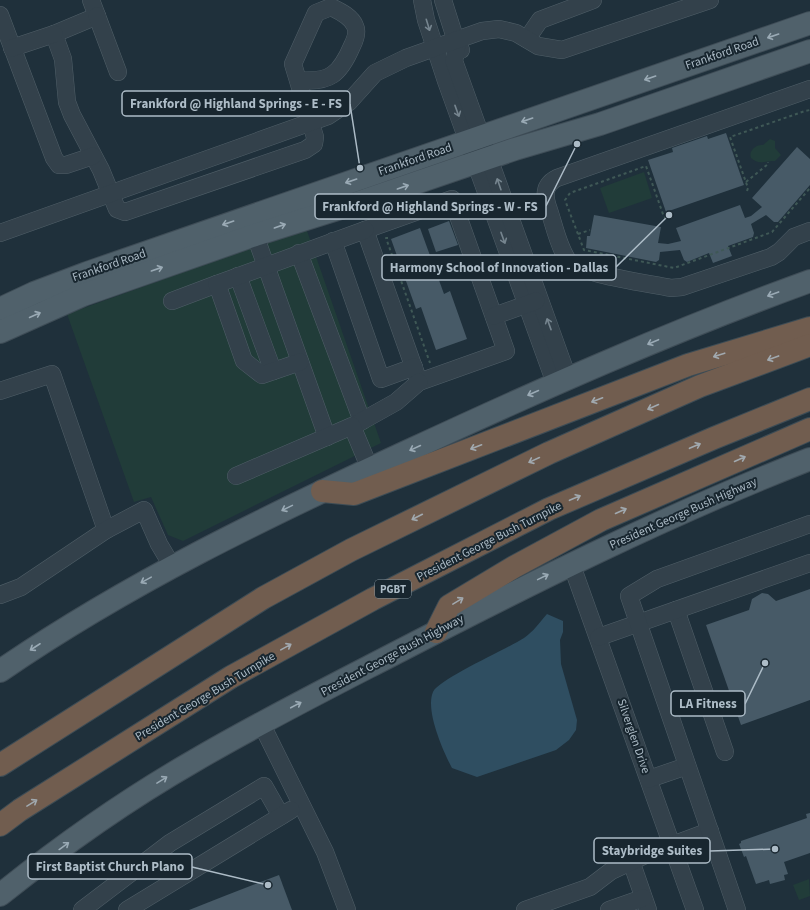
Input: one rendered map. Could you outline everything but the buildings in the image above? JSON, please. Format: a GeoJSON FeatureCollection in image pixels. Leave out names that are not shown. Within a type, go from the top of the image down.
{"type":"FeatureCollection","features":[{"type":"Feature","properties":{"kind":"highway"},"geometry":{"type":"LineString","coordinates":[[322,491],[354,494],[688,365],[810,328]]}},
{"type":"Feature","properties":{"kind":"highway"},"geometry":{"type":"LineString","coordinates":[[0,765],[264,598],[350,550],[542,456],[700,386],[810,345]]}},
{"type":"Feature","properties":{"kind":"highway","name":"President George Bush Turnpike"},"geometry":{"type":"LineString","coordinates":[[0,825],[20,810],[231,677],[374,599],[549,509],[714,438],[810,399]]}},
{"type":"Feature","properties":{"kind":"highway"},"geometry":{"type":"LineString","coordinates":[[436,632],[449,606],[514,567],[601,520],[810,429]]}},
{"type":"Feature","properties":{"kind":"main road","name":"Frankford Road"},"geometry":{"type":"LineString","coordinates":[[0,309],[34,293],[87,273],[810,23]]}},
{"type":"Feature","properties":{"kind":"main road","name":"Frankford Road"},"geometry":{"type":"LineString","coordinates":[[0,332],[83,295],[255,235],[366,200],[482,160],[600,124],[810,51]]}},
{"type":"Feature","properties":{"kind":"main road"},"geometry":{"type":"LineString","coordinates":[[0,671],[66,628],[216,542],[561,380],[698,323],[810,281]]}},
{"type":"Feature","properties":{"kind":"main road","name":"President George Bush Highway"},"geometry":{"type":"LineString","coordinates":[[0,895],[52,855],[122,805],[193,761],[261,723],[571,563],[694,506],[810,459]]}},
{"type":"Feature","properties":{"kind":"street"},"geometry":{"type":"LineString","coordinates":[[91,0],[118,72]]}},
{"type":"Feature","properties":{"kind":"street"},"geometry":{"type":"LineString","coordinates":[[422,0],[436,49],[474,138],[561,380]]}},
{"type":"Feature","properties":{"kind":"street"},"geometry":{"type":"LineString","coordinates":[[443,0],[457,43],[454,61],[472,111],[474,138]]}},
{"type":"Feature","properties":{"kind":"street"},"geometry":{"type":"LineString","coordinates":[[527,39],[540,20],[593,0]]}},
{"type":"Feature","properties":{"kind":"street"},"geometry":{"type":"LineString","coordinates":[[0,233],[328,116],[349,102],[375,73],[406,58],[457,43],[482,31],[499,29],[516,33],[538,46],[562,50],[579,46],[710,0]]}},
{"type":"Feature","properties":{"kind":"street"},"geometry":{"type":"LineString","coordinates":[[0,15],[54,158],[59,165],[93,156]]}},
{"type":"Feature","properties":{"kind":"street"},"geometry":{"type":"LineString","coordinates":[[12,48],[54,34],[97,16]]}},
{"type":"Feature","properties":{"kind":"street"},"geometry":{"type":"LineString","coordinates":[[54,34],[64,59],[67,102],[72,115],[101,170],[117,209],[125,212],[305,150],[314,144],[315,136],[299,80]]}},
{"type":"Feature","properties":{"kind":"street"},"geometry":{"type":"LineString","coordinates":[[810,89],[556,178],[549,184],[545,194],[564,254],[573,265],[587,271],[671,288],[682,287],[771,257],[779,252],[810,216]]}},
{"type":"Feature","properties":{"kind":"street"},"geometry":{"type":"LineString","coordinates":[[172,302],[298,253],[452,199],[506,351],[417,375],[381,379],[333,241]]}},
{"type":"Feature","properties":{"kind":"street"},"geometry":{"type":"LineString","coordinates":[[365,230],[417,375]]}},
{"type":"Feature","properties":{"kind":"street"},"geometry":{"type":"LineString","coordinates":[[790,240],[810,230]]}},
{"type":"Feature","properties":{"kind":"street"},"geometry":{"type":"LineString","coordinates":[[255,235],[327,437]]}},
{"type":"Feature","properties":{"kind":"street"},"geometry":{"type":"LineString","coordinates":[[298,253],[357,424],[370,469]]}},
{"type":"Feature","properties":{"kind":"street"},"geometry":{"type":"LineString","coordinates":[[238,276],[273,371]]}},
{"type":"Feature","properties":{"kind":"street"},"geometry":{"type":"LineString","coordinates":[[217,284],[244,361],[262,375],[300,362]]}},
{"type":"Feature","properties":{"kind":"street"},"geometry":{"type":"LineString","coordinates":[[494,316],[533,302]]}},
{"type":"Feature","properties":{"kind":"street"},"geometry":{"type":"LineString","coordinates":[[0,391],[52,374],[106,530]]}},
{"type":"Feature","properties":{"kind":"street"},"geometry":{"type":"LineString","coordinates":[[236,476],[357,424],[396,402],[417,375]]}},
{"type":"Feature","properties":{"kind":"street"},"geometry":{"type":"LineString","coordinates":[[0,602],[106,530],[144,510],[159,544],[172,566]]}},
{"type":"Feature","properties":{"kind":"street"},"geometry":{"type":"LineString","coordinates":[[737,910],[629,596],[657,579],[810,524]]}},
{"type":"Feature","properties":{"kind":"street","name":"Silverglen Drive"},"geometry":{"type":"LineString","coordinates":[[571,563],[599,637],[696,910]]}},
{"type":"Feature","properties":{"kind":"street"},"geometry":{"type":"LineString","coordinates":[[599,637],[810,563]]}},
{"type":"Feature","properties":{"kind":"street"},"geometry":{"type":"LineString","coordinates":[[0,595],[22,587]]}},
{"type":"Feature","properties":{"kind":"street"},"geometry":{"type":"LineString","coordinates":[[676,610],[725,752]]}},
{"type":"Feature","properties":{"kind":"street"},"geometry":{"type":"LineString","coordinates":[[261,723],[325,852],[347,910]]}},
{"type":"Feature","properties":{"kind":"street"},"geometry":{"type":"LineString","coordinates":[[649,779],[687,766]]}},
{"type":"Feature","properties":{"kind":"street"},"geometry":{"type":"LineString","coordinates":[[82,910],[170,843],[264,786],[281,816]]}},
{"type":"Feature","properties":{"kind":"street"},"geometry":{"type":"LineString","coordinates":[[127,910],[302,803]]}},
{"type":"Feature","properties":{"kind":"street"},"geometry":{"type":"LineString","coordinates":[[525,910],[590,887],[611,871],[710,832]]}},
{"type":"Feature","properties":{"kind":"street"},"geometry":{"type":"LineString","coordinates":[[609,910],[645,904],[631,862]]}},
{"type":"Feature","properties":{"kind":"path"},"geometry":{"type":"LineString","coordinates":[[747,191],[748,188],[730,137],[804,111],[810,111]]}},
{"type":"Feature","properties":{"kind":"path"},"geometry":{"type":"LineString","coordinates":[[746,182],[768,164],[768,162]]}},
{"type":"Feature","properties":{"kind":"path"},"geometry":{"type":"LineString","coordinates":[[667,218],[664,217],[646,166],[570,193],[565,200],[584,250],[674,268],[772,232],[810,188]]}},
{"type":"Feature","properties":{"kind":"path"},"geometry":{"type":"LineString","coordinates":[[578,234],[590,230]]}},
{"type":"Feature","properties":{"kind":"path"},"geometry":{"type":"LineString","coordinates":[[393,236],[386,238],[432,370]]}},
{"type":"Feature","properties":{"kind":"green space"},"geometry":{"type":"Polygon","coordinates":[[[770,139],[775,141],[775,148],[781,155],[775,161],[757,162],[751,158],[750,155],[753,148],[763,145],[770,139]]]}},
{"type":"Feature","properties":{"kind":"green space"},"geometry":{"type":"Polygon","coordinates":[[[644,172],[652,198],[609,213],[600,188],[644,172]]]}},
{"type":"Feature","properties":{"kind":"green space"},"geometry":{"type":"Polygon","coordinates":[[[306,228],[381,443],[183,541],[168,535],[151,497],[134,502],[67,314],[306,228]]]}},
{"type":"Feature","properties":{"kind":"green space"},"geometry":{"type":"Polygon","coordinates":[[[809,879],[810,896],[799,900],[793,885],[809,879]]]}},
{"type":"Feature","properties":{"kind":"water"},"geometry":{"type":"Polygon","coordinates":[[[547,614],[563,621],[563,632],[560,640],[561,664],[577,720],[576,730],[569,740],[556,750],[477,777],[452,768],[440,741],[433,719],[431,700],[433,692],[438,686],[460,672],[527,636],[547,614]]]}},
{"type":"Feature","properties":{"kind":"place","name":"Frankford @ Highland Springs - W - FS"},"geometry":{"type":"Point","coordinates":[577,144]}},
{"type":"Feature","properties":{"kind":"place","name":"Frankford @ Highland Springs - E - FS"},"geometry":{"type":"Point","coordinates":[360,168]}},
{"type":"Feature","properties":{"kind":"place","name":"Harmony School of Innovation - Dallas"},"geometry":{"type":"Point","coordinates":[669,215]}},
{"type":"Feature","properties":{"kind":"place","name":"LA Fitness"},"geometry":{"type":"Point","coordinates":[765,663]}},
{"type":"Feature","properties":{"kind":"place","name":"Staybridge Suites"},"geometry":{"type":"Point","coordinates":[775,849]}},
{"type":"Feature","properties":{"kind":"place","name":"First Baptist Church Plano"},"geometry":{"type":"Point","coordinates":[268,885]}}]}
